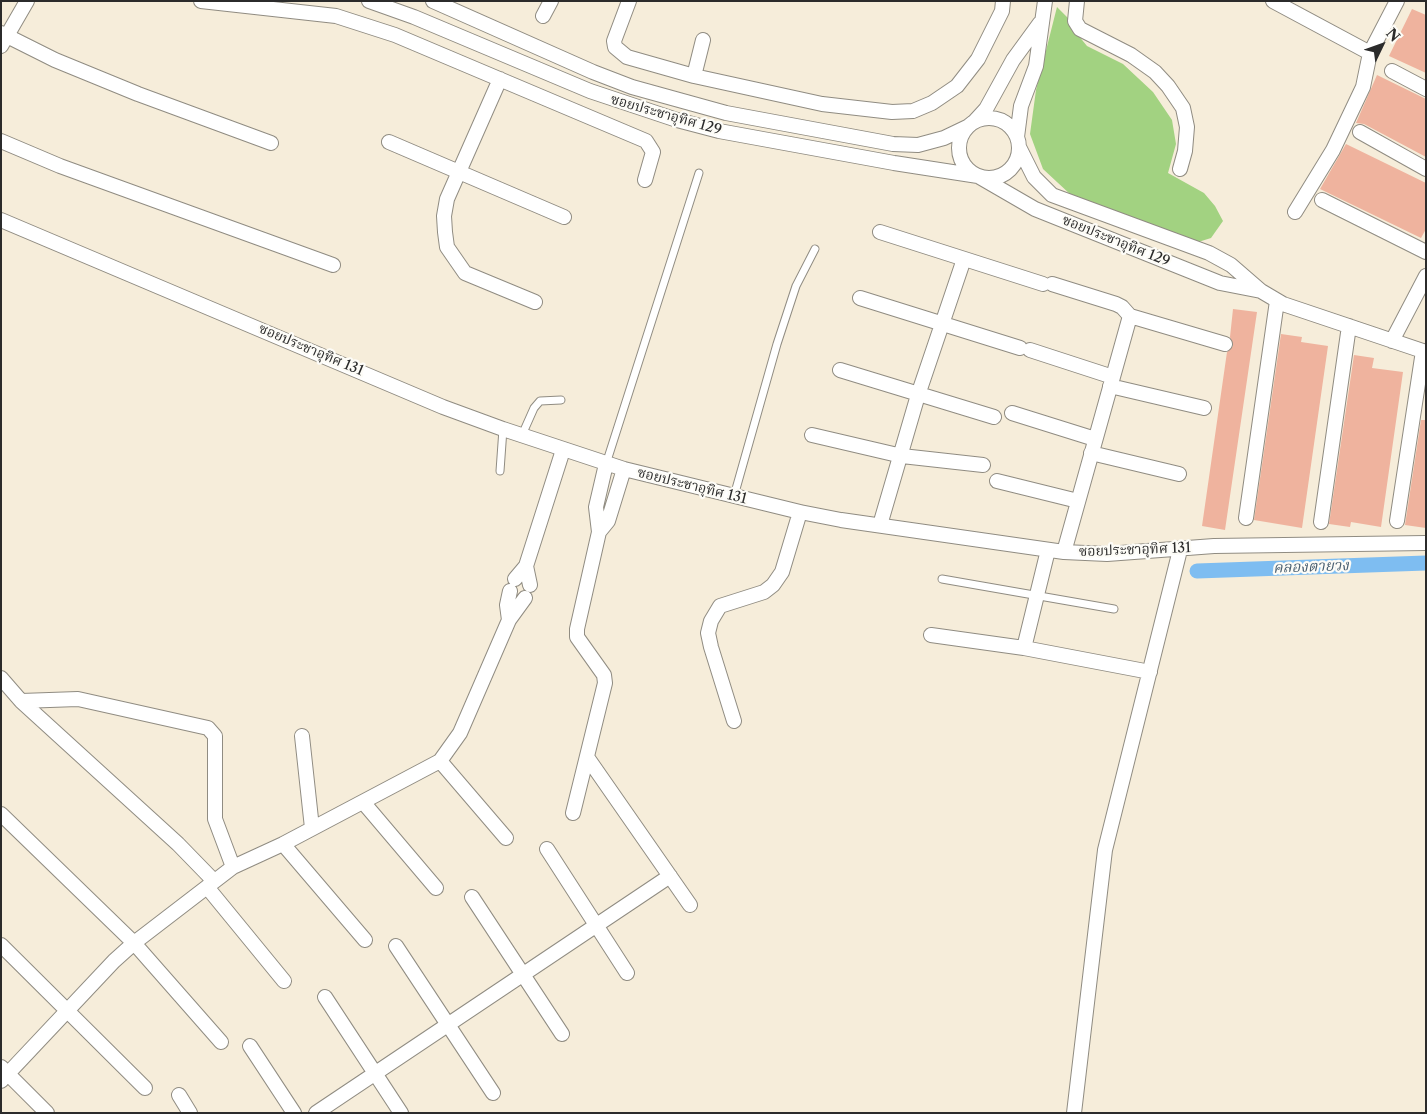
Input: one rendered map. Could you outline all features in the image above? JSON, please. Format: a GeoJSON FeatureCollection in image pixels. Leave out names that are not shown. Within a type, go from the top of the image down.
{"type":"FeatureCollection","features":[{"type":"Feature","properties":{"kind":"street"},"geometry":{"type":"LineString","coordinates":[[27,1],[3,38],[138,94],[270,143]]}},
{"type":"Feature","properties":{"kind":"street"},"geometry":{"type":"LineString","coordinates":[[201,1],[336,16],[395,35],[646,141],[653,152],[645,180]]}},
{"type":"Feature","properties":{"kind":"street","name":"ซอยประชาอุทิศ 129"},"geometry":{"type":"LineString","coordinates":[[369,1],[590,91],[677,120],[718,131],[885,162],[978,176],[998,177],[1014,165],[1018,142]]}},
{"type":"Feature","properties":{"kind":"street","name":"ซอยประชาอุทิศ 129"},"geometry":{"type":"LineString","coordinates":[[433,1],[498,32],[632,87],[726,113],[893,144],[918,146],[944,138],[971,124],[995,118],[1012,128],[1034,177],[1052,195],[1209,253],[1231,265],[1261,292]]}},
{"type":"Feature","properties":{"kind":"street"},"geometry":{"type":"LineString","coordinates":[[543,16],[551,1]]}},
{"type":"Feature","properties":{"kind":"street"},"geometry":{"type":"LineString","coordinates":[[629,1],[614,41],[615,47],[627,57],[694,76],[822,104],[892,112],[913,111],[932,103],[957,86],[978,59],[1002,11],[1003,1]]}},
{"type":"Feature","properties":{"kind":"street"},"geometry":{"type":"LineString","coordinates":[[1018,142],[1021,106],[1036,66],[1044,1]]}},
{"type":"Feature","properties":{"kind":"street"},"geometry":{"type":"LineString","coordinates":[[1077,1],[1075,21],[1080,29],[1131,55],[1155,72],[1168,86],[1183,108],[1187,127],[1185,151],[1180,169]]}},
{"type":"Feature","properties":{"kind":"street"},"geometry":{"type":"LineString","coordinates":[[1274,1],[1370,53]]}},
{"type":"Feature","properties":{"kind":"street"},"geometry":{"type":"LineString","coordinates":[[1295,212],[1338,141],[1363,87],[1370,53],[1397,1]]}},
{"type":"Feature","properties":{"kind":"street"},"geometry":{"type":"LineString","coordinates":[[971,124],[986,109],[1013,60],[1040,22]]}},
{"type":"Feature","properties":{"kind":"street"},"geometry":{"type":"LineString","coordinates":[[492,50],[498,32]]}},
{"type":"Feature","properties":{"kind":"street"},"geometry":{"type":"LineString","coordinates":[[694,76],[703,40]]}},
{"type":"Feature","properties":{"kind":"street"},"geometry":{"type":"LineString","coordinates":[[1392,71],[1426,88]]}},
{"type":"Feature","properties":{"kind":"street"},"geometry":{"type":"LineString","coordinates":[[500,79],[447,199],[444,216],[447,247],[465,272],[477,279],[534,302]]}},
{"type":"Feature","properties":{"kind":"street","name":"ซอยประชาอุทิศ 129"},"geometry":{"type":"LineString","coordinates":[[971,124],[962,135],[960,154],[970,171],[1035,209],[1220,283],[1261,292],[1277,300],[1425,352]]}},
{"type":"Feature","properties":{"kind":"street"},"geometry":{"type":"LineString","coordinates":[[1360,132],[1426,168]]}},
{"type":"Feature","properties":{"kind":"street"},"geometry":{"type":"LineString","coordinates":[[1,141],[60,166],[333,265]]}},
{"type":"Feature","properties":{"kind":"street"},"geometry":{"type":"LineString","coordinates":[[388,142],[564,217]]}},
{"type":"Feature","properties":{"kind":"street"},"geometry":{"type":"LineString","coordinates":[[1322,200],[1426,252]]}},
{"type":"Feature","properties":{"kind":"street","name":"ซอยประชาอุทิศ 131"},"geometry":{"type":"LineString","coordinates":[[1,220],[443,407],[503,429],[606,464],[800,512],[1064,552],[1107,554],[1214,546],[1426,543]]}},
{"type":"Feature","properties":{"kind":"street"},"geometry":{"type":"LineString","coordinates":[[880,232],[964,260],[1116,304],[1122,307],[1130,316],[1226,344]]}},
{"type":"Feature","properties":{"kind":"street"},"geometry":{"type":"LineString","coordinates":[[880,525],[902,456],[918,395],[964,260]]}},
{"type":"Feature","properties":{"kind":"street"},"geometry":{"type":"LineString","coordinates":[[1392,341],[1426,276]]}},
{"type":"Feature","properties":{"kind":"street"},"geometry":{"type":"LineString","coordinates":[[860,298],[1025,349],[1112,382],[1204,408]]}},
{"type":"Feature","properties":{"kind":"street"},"geometry":{"type":"LineString","coordinates":[[1246,518],[1277,300]]}},
{"type":"Feature","properties":{"kind":"street"},"geometry":{"type":"LineString","coordinates":[[1064,552],[1130,316]]}},
{"type":"Feature","properties":{"kind":"street"},"geometry":{"type":"LineString","coordinates":[[1321,522],[1349,326]]}},
{"type":"Feature","properties":{"kind":"street"},"geometry":{"type":"LineString","coordinates":[[1397,521],[1425,352]]}},
{"type":"Feature","properties":{"kind":"street"},"geometry":{"type":"LineString","coordinates":[[840,370],[994,417]]}},
{"type":"Feature","properties":{"kind":"street"},"geometry":{"type":"LineString","coordinates":[[1012,413],[1095,439]]}},
{"type":"Feature","properties":{"kind":"street"},"geometry":{"type":"LineString","coordinates":[[812,435],[902,456],[983,465]]}},
{"type":"Feature","properties":{"kind":"street"},"geometry":{"type":"LineString","coordinates":[[509,620],[507,604],[512,585],[526,566],[562,450]]}},
{"type":"Feature","properties":{"kind":"street"},"geometry":{"type":"LineString","coordinates":[[1091,453],[1179,474]]}},
{"type":"Feature","properties":{"kind":"street"},"geometry":{"type":"LineString","coordinates":[[574,813],[605,683],[604,675],[577,637],[577,629],[599,532],[596,507],[606,464]]}},
{"type":"Feature","properties":{"kind":"street"},"geometry":{"type":"LineString","coordinates":[[599,532],[608,521],[624,469]]}},
{"type":"Feature","properties":{"kind":"street"},"geometry":{"type":"LineString","coordinates":[[996,481],[1078,501]]}},
{"type":"Feature","properties":{"kind":"street"},"geometry":{"type":"LineString","coordinates":[[734,721],[711,647],[708,633],[711,621],[720,606],[764,592],[773,585],[782,572],[800,512]]}},
{"type":"Feature","properties":{"kind":"street"},"geometry":{"type":"LineString","coordinates":[[1024,648],[1048,550]]}},
{"type":"Feature","properties":{"kind":"street"},"geometry":{"type":"LineString","coordinates":[[1074,1113],[1105,850],[1180,550]]}},
{"type":"Feature","properties":{"kind":"street"},"geometry":{"type":"LineString","coordinates":[[47,1113],[4,1074],[68,1011],[114,961],[134,943],[233,867],[283,844],[440,761],[460,733],[509,620],[528,592],[526,566]]}},
{"type":"Feature","properties":{"kind":"street"},"geometry":{"type":"LineString","coordinates":[[931,635],[1024,648],[1150,672]]}},
{"type":"Feature","properties":{"kind":"street"},"geometry":{"type":"LineString","coordinates":[[1,678],[21,700],[178,844],[284,981]]}},
{"type":"Feature","properties":{"kind":"street"},"geometry":{"type":"LineString","coordinates":[[21,700],[78,699],[208,728],[214,736],[215,819],[233,867]]}},
{"type":"Feature","properties":{"kind":"street"},"geometry":{"type":"LineString","coordinates":[[302,736],[312,828]]}},
{"type":"Feature","properties":{"kind":"street"},"geometry":{"type":"LineString","coordinates":[[587,757],[690,905]]}},
{"type":"Feature","properties":{"kind":"street"},"geometry":{"type":"LineString","coordinates":[[440,761],[506,838]]}},
{"type":"Feature","properties":{"kind":"street"},"geometry":{"type":"LineString","coordinates":[[363,802],[436,888]]}},
{"type":"Feature","properties":{"kind":"street"},"geometry":{"type":"LineString","coordinates":[[1,814],[134,943],[221,1042]]}},
{"type":"Feature","properties":{"kind":"street"},"geometry":{"type":"LineString","coordinates":[[283,844],[365,940]]}},
{"type":"Feature","properties":{"kind":"street"},"geometry":{"type":"LineString","coordinates":[[547,849],[627,973]]}},
{"type":"Feature","properties":{"kind":"street"},"geometry":{"type":"LineString","coordinates":[[316,1113],[670,876]]}},
{"type":"Feature","properties":{"kind":"street"},"geometry":{"type":"LineString","coordinates":[[472,897],[562,1034]]}},
{"type":"Feature","properties":{"kind":"street"},"geometry":{"type":"LineString","coordinates":[[1,946],[144,1088]]}},
{"type":"Feature","properties":{"kind":"street"},"geometry":{"type":"LineString","coordinates":[[396,946],[493,1093]]}},
{"type":"Feature","properties":{"kind":"street"},"geometry":{"type":"LineString","coordinates":[[325,997],[401,1113]]}},
{"type":"Feature","properties":{"kind":"street"},"geometry":{"type":"LineString","coordinates":[[250,1046],[294,1113]]}},
{"type":"Feature","properties":{"kind":"street"},"geometry":{"type":"LineString","coordinates":[[178,1095],[190,1113]]}},
{"type":"Feature","properties":{"kind":"lane"},"geometry":{"type":"LineString","coordinates":[[606,464],[699,173]]}},
{"type":"Feature","properties":{"kind":"lane"},"geometry":{"type":"LineString","coordinates":[[734,496],[777,344],[796,286],[815,249]]}},
{"type":"Feature","properties":{"kind":"lane"},"geometry":{"type":"LineString","coordinates":[[522,435],[534,408],[540,401],[562,400]]}},
{"type":"Feature","properties":{"kind":"lane"},"geometry":{"type":"LineString","coordinates":[[500,471],[503,429]]}},
{"type":"Feature","properties":{"kind":"lane"},"geometry":{"type":"LineString","coordinates":[[942,579],[1114,609]]}},
{"type":"Feature","properties":{"kind":"green space"},"geometry":{"type":"Polygon","coordinates":[[[1057,7],[1068,18],[1087,46],[1123,64],[1153,92],[1172,120],[1176,144],[1168,173],[1204,193],[1215,206],[1223,221],[1211,238],[1195,243],[1071,195],[1043,169],[1030,134],[1036,90],[1057,7]]]}},
{"type":"Feature","properties":{"kind":"building"},"geometry":{"type":"Polygon","coordinates":[[[1412,9],[1426,15],[1426,73],[1389,56],[1412,9]]]}},
{"type":"Feature","properties":{"kind":"building"},"geometry":{"type":"Polygon","coordinates":[[[1377,75],[1426,99],[1426,157],[1364,124],[1356,123],[1377,75]]]}},
{"type":"Feature","properties":{"kind":"building"},"geometry":{"type":"Polygon","coordinates":[[[1346,144],[1426,183],[1426,229],[1421,238],[1320,189],[1346,144]]]}},
{"type":"Feature","properties":{"kind":"building"},"geometry":{"type":"Polygon","coordinates":[[[1233,309],[1257,312],[1225,530],[1202,526],[1227,352],[1233,346],[1230,337],[1233,309]]]}},
{"type":"Feature","properties":{"kind":"building"},"geometry":{"type":"Polygon","coordinates":[[[1281,334],[1302,337],[1301,342],[1328,346],[1302,528],[1254,520],[1281,334]]]}},
{"type":"Feature","properties":{"kind":"building"},"geometry":{"type":"Polygon","coordinates":[[[1354,355],[1374,358],[1372,368],[1403,372],[1381,527],[1351,522],[1350,527],[1329,524],[1354,355]]]}},
{"type":"Feature","properties":{"kind":"building"},"geometry":{"type":"Polygon","coordinates":[[[1421,420],[1426,420],[1426,528],[1405,525],[1421,420]]]}},
{"type":"Feature","properties":{"kind":"waterway","name":"คลองตายวง"},"geometry":{"type":"LineString","coordinates":[[1197,571],[1426,563]]}}]}
